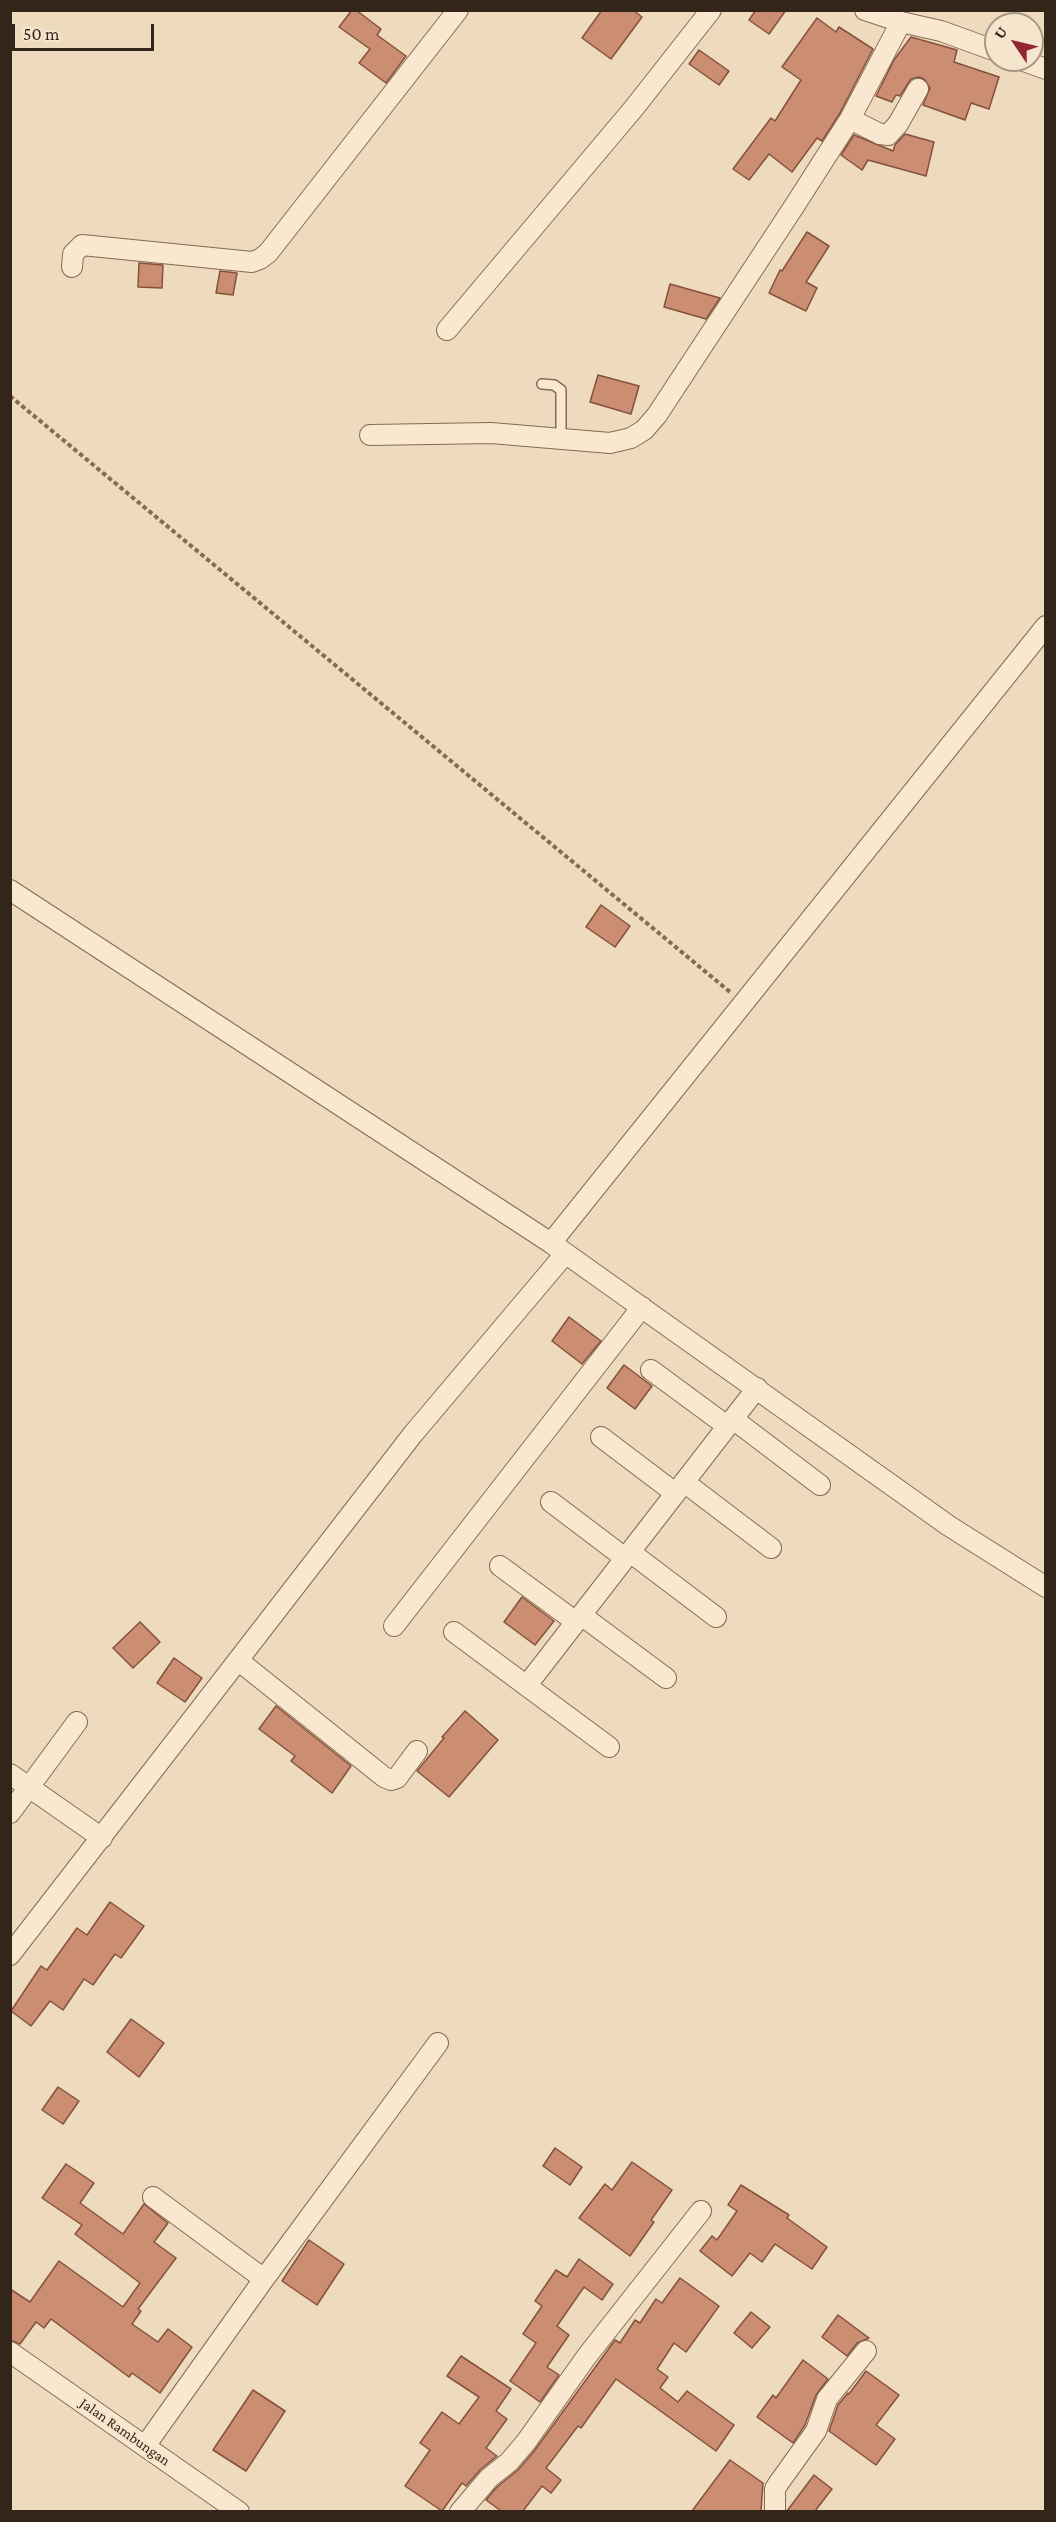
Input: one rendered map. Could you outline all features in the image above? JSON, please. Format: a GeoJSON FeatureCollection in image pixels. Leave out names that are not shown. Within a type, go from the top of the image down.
{"type":"FeatureCollection","features":[{"type":"Feature","properties":{"kind":"street"},"geometry":{"type":"LineString","coordinates":[[72,267],[73,254],[82,245],[252,262],[260,259],[458,10]]}},
{"type":"Feature","properties":{"kind":"street"},"geometry":{"type":"LineString","coordinates":[[447,330],[634,108],[711,10]]}},
{"type":"Feature","properties":{"kind":"street"},"geometry":{"type":"LineString","coordinates":[[865,10],[901,22],[941,30],[984,46]]}},
{"type":"Feature","properties":{"kind":"street"},"geometry":{"type":"LineString","coordinates":[[370,435],[491,433],[610,443],[631,438],[644,430],[682,378],[850,118],[901,22]]}},
{"type":"Feature","properties":{"kind":"street"},"geometry":{"type":"LineString","coordinates":[[850,118],[880,134],[888,135],[898,124],[918,89]]}},
{"type":"Feature","properties":{"kind":"street"},"geometry":{"type":"LineString","coordinates":[[10,1955],[558,1248],[744,1004],[1046,626]]}},
{"type":"Feature","properties":{"kind":"street"},"geometry":{"type":"LineString","coordinates":[[10,890],[558,1248],[949,1526],[1046,1587]]}},
{"type":"Feature","properties":{"kind":"street"},"geometry":{"type":"LineString","coordinates":[[394,1626],[642,1307]]}},
{"type":"Feature","properties":{"kind":"street"},"geometry":{"type":"LineString","coordinates":[[651,1370],[820,1485]]}},
{"type":"Feature","properties":{"kind":"street"},"geometry":{"type":"LineString","coordinates":[[526,1685],[757,1388]]}},
{"type":"Feature","properties":{"kind":"street"},"geometry":{"type":"LineString","coordinates":[[601,1437],[771,1548]]}},
{"type":"Feature","properties":{"kind":"street"},"geometry":{"type":"LineString","coordinates":[[551,1502],[716,1617]]}},
{"type":"Feature","properties":{"kind":"street"},"geometry":{"type":"LineString","coordinates":[[500,1566],[666,1678]]}},
{"type":"Feature","properties":{"kind":"street"},"geometry":{"type":"LineString","coordinates":[[454,1632],[609,1747]]}},
{"type":"Feature","properties":{"kind":"street"},"geometry":{"type":"LineString","coordinates":[[239,1661],[384,1777],[391,1780],[397,1778],[417,1751]]}},
{"type":"Feature","properties":{"kind":"street"},"geometry":{"type":"LineString","coordinates":[[10,1813],[77,1722]]}},
{"type":"Feature","properties":{"kind":"street"},"geometry":{"type":"LineString","coordinates":[[10,1774],[102,1838]]}},
{"type":"Feature","properties":{"kind":"street"},"geometry":{"type":"LineString","coordinates":[[145,2446],[264,2279],[438,2043]]}},
{"type":"Feature","properties":{"kind":"street"},"geometry":{"type":"LineString","coordinates":[[153,2197],[264,2279]]}},
{"type":"Feature","properties":{"kind":"street"},"geometry":{"type":"LineString","coordinates":[[460,2511],[489,2478],[509,2462],[526,2442],[587,2356],[701,2211]]}},
{"type":"Feature","properties":{"kind":"street"},"geometry":{"type":"LineString","coordinates":[[775,2511],[775,2489],[816,2431],[826,2399],[866,2351]]}},
{"type":"Feature","properties":{"kind":"street","name":"Jalan Rambungan"},"geometry":{"type":"LineString","coordinates":[[10,2352],[239,2511]]}},
{"type":"Feature","properties":{"kind":"lane"},"geometry":{"type":"LineString","coordinates":[[542,384],[554,385],[561,390],[561,439]]}},
{"type":"Feature","properties":{"kind":"path"},"geometry":{"type":"LineString","coordinates":[[10,396],[744,1004]]}},
{"type":"Feature","properties":{"kind":"building"},"geometry":{"type":"Polygon","coordinates":[[[352,10],[356,10],[381,29],[377,35],[406,56],[386,83],[359,63],[370,49],[339,27],[352,10]]]}},
{"type":"Feature","properties":{"kind":"building"},"geometry":{"type":"Polygon","coordinates":[[[602,10],[633,10],[642,17],[611,59],[582,38],[602,10]]]}},
{"type":"Feature","properties":{"kind":"building"},"geometry":{"type":"Polygon","coordinates":[[[756,10],[786,10],[769,34],[749,20],[756,10]]]}},
{"type":"Feature","properties":{"kind":"building"},"geometry":{"type":"Polygon","coordinates":[[[817,18],[836,32],[839,27],[873,49],[840,113],[822,141],[817,138],[792,172],[769,154],[749,180],[733,169],[771,118],[775,121],[801,80],[782,67],[817,18]]]}},
{"type":"Feature","properties":{"kind":"building"},"geometry":{"type":"Polygon","coordinates":[[[911,37],[957,50],[954,62],[999,77],[989,109],[971,103],[965,120],[923,105],[930,88],[924,79],[919,77],[911,79],[900,96],[896,95],[892,102],[876,96],[894,60],[911,37]]]}},
{"type":"Feature","properties":{"kind":"building"},"geometry":{"type":"Polygon","coordinates":[[[699,50],[729,71],[719,85],[689,64],[699,50]]]}},
{"type":"Feature","properties":{"kind":"building"},"geometry":{"type":"Polygon","coordinates":[[[905,134],[934,142],[926,176],[868,160],[862,170],[841,155],[854,135],[893,151],[895,145],[905,134]]]}},
{"type":"Feature","properties":{"kind":"building"},"geometry":{"type":"Polygon","coordinates":[[[807,232],[829,246],[806,282],[817,288],[806,311],[769,293],[780,270],[782,271],[807,232]]]}},
{"type":"Feature","properties":{"kind":"building"},"geometry":{"type":"Polygon","coordinates":[[[139,263],[163,265],[162,288],[138,287],[139,263]]]}},
{"type":"Feature","properties":{"kind":"building"},"geometry":{"type":"Polygon","coordinates":[[[220,271],[237,273],[233,295],[216,293],[220,271]]]}},
{"type":"Feature","properties":{"kind":"building"},"geometry":{"type":"Polygon","coordinates":[[[670,284],[720,298],[706,319],[664,307],[670,284]]]}},
{"type":"Feature","properties":{"kind":"building"},"geometry":{"type":"Polygon","coordinates":[[[598,375],[639,386],[631,414],[590,402],[598,375]]]}},
{"type":"Feature","properties":{"kind":"building"},"geometry":{"type":"Polygon","coordinates":[[[601,905],[630,926],[615,947],[586,927],[601,905]]]}},
{"type":"Feature","properties":{"kind":"building"},"geometry":{"type":"Polygon","coordinates":[[[569,1317],[601,1341],[582,1364],[552,1341],[569,1317]]]}},
{"type":"Feature","properties":{"kind":"building"},"geometry":{"type":"Polygon","coordinates":[[[624,1365],[652,1386],[635,1409],[607,1388],[624,1365]]]}},
{"type":"Feature","properties":{"kind":"building"},"geometry":{"type":"Polygon","coordinates":[[[522,1597],[554,1621],[535,1645],[504,1622],[522,1597]]]}},
{"type":"Feature","properties":{"kind":"building"},"geometry":{"type":"Polygon","coordinates":[[[140,1622],[160,1642],[133,1668],[113,1648],[140,1622]]]}},
{"type":"Feature","properties":{"kind":"building"},"geometry":{"type":"Polygon","coordinates":[[[174,1658],[202,1678],[185,1702],[157,1683],[174,1658]]]}},
{"type":"Feature","properties":{"kind":"building"},"geometry":{"type":"Polygon","coordinates":[[[276,1706],[351,1766],[332,1793],[291,1761],[295,1756],[259,1729],[276,1706]]]}},
{"type":"Feature","properties":{"kind":"building"},"geometry":{"type":"Polygon","coordinates":[[[465,1711],[498,1740],[449,1797],[417,1771],[465,1711]]]}},
{"type":"Feature","properties":{"kind":"building"},"geometry":{"type":"Polygon","coordinates":[[[110,1902],[144,1926],[121,1958],[115,1954],[93,1985],[84,1979],[63,2010],[50,2001],[31,2026],[11,2011],[41,1966],[47,1970],[77,1928],[87,1935],[110,1902]]]}},
{"type":"Feature","properties":{"kind":"building"},"geometry":{"type":"Polygon","coordinates":[[[131,2019],[164,2043],[139,2077],[107,2052],[131,2019]]]}},
{"type":"Feature","properties":{"kind":"building"},"geometry":{"type":"Polygon","coordinates":[[[58,2087],[79,2101],[63,2124],[42,2110],[58,2087]]]}},
{"type":"Feature","properties":{"kind":"building"},"geometry":{"type":"Polygon","coordinates":[[[555,2148],[582,2167],[570,2185],[543,2166],[555,2148]]]}},
{"type":"Feature","properties":{"kind":"building"},"geometry":{"type":"Polygon","coordinates":[[[632,2162],[672,2190],[651,2220],[654,2222],[630,2256],[579,2218],[605,2184],[612,2190],[632,2162]]]}},
{"type":"Feature","properties":{"kind":"building"},"geometry":{"type":"Polygon","coordinates":[[[66,2164],[94,2183],[80,2203],[123,2234],[144,2204],[168,2223],[154,2242],[176,2258],[138,2309],[141,2311],[132,2324],[158,2342],[168,2329],[192,2347],[160,2393],[132,2373],[129,2377],[51,2319],[44,2328],[36,2322],[20,2344],[10,2340],[10,2289],[30,2302],[59,2261],[123,2307],[140,2283],[75,2234],[82,2225],[42,2198],[66,2164]]]}},
{"type":"Feature","properties":{"kind":"building"},"geometry":{"type":"Polygon","coordinates":[[[741,2185],[789,2215],[787,2218],[827,2247],[812,2269],[775,2244],[762,2262],[750,2253],[732,2276],[700,2251],[712,2236],[717,2240],[737,2211],[728,2205],[741,2185]]]}},
{"type":"Feature","properties":{"kind":"building"},"geometry":{"type":"Polygon","coordinates":[[[309,2240],[344,2264],[317,2305],[282,2281],[309,2240]]]}},
{"type":"Feature","properties":{"kind":"building"},"geometry":{"type":"Polygon","coordinates":[[[579,2259],[613,2284],[602,2300],[584,2287],[557,2326],[569,2335],[547,2367],[559,2375],[540,2402],[510,2381],[536,2343],[523,2334],[542,2306],[535,2301],[556,2270],[567,2277],[579,2259]]]}},
{"type":"Feature","properties":{"kind":"building"},"geometry":{"type":"Polygon","coordinates":[[[680,2278],[719,2306],[686,2352],[674,2343],[657,2369],[668,2377],[660,2388],[678,2402],[687,2391],[734,2425],[716,2451],[616,2379],[581,2428],[578,2426],[546,2468],[561,2480],[551,2493],[542,2486],[523,2511],[501,2511],[486,2500],[497,2487],[518,2470],[535,2450],[615,2340],[620,2343],[635,2320],[640,2323],[656,2299],[662,2303],[680,2278]]]}},
{"type":"Feature","properties":{"kind":"building"},"geometry":{"type":"Polygon","coordinates":[[[751,2312],[770,2327],[752,2348],[734,2333],[751,2312]]]}},
{"type":"Feature","properties":{"kind":"building"},"geometry":{"type":"Polygon","coordinates":[[[838,2315],[869,2338],[857,2343],[847,2356],[822,2337],[838,2315]]]}},
{"type":"Feature","properties":{"kind":"building"},"geometry":{"type":"Polygon","coordinates":[[[461,2356],[511,2389],[496,2411],[507,2419],[486,2448],[497,2456],[466,2486],[462,2483],[442,2511],[405,2486],[430,2450],[420,2443],[442,2412],[459,2424],[479,2397],[447,2376],[461,2356]]]}},
{"type":"Feature","properties":{"kind":"building"},"geometry":{"type":"Polygon","coordinates":[[[803,2360],[828,2379],[816,2395],[805,2425],[793,2443],[757,2417],[773,2395],[776,2398],[803,2360]]]}},
{"type":"Feature","properties":{"kind":"building"},"geometry":{"type":"Polygon","coordinates":[[[866,2371],[899,2395],[876,2425],[895,2439],[876,2465],[829,2431],[838,2405],[866,2371]]]}},
{"type":"Feature","properties":{"kind":"building"},"geometry":{"type":"Polygon","coordinates":[[[253,2390],[285,2411],[246,2471],[213,2450],[253,2390]]]}},
{"type":"Feature","properties":{"kind":"building"},"geometry":{"type":"Polygon","coordinates":[[[730,2460],[763,2483],[761,2511],[692,2511],[730,2460]]]}},
{"type":"Feature","properties":{"kind":"building"},"geometry":{"type":"Polygon","coordinates":[[[814,2475],[832,2489],[815,2511],[787,2511],[814,2475]]]}}]}
